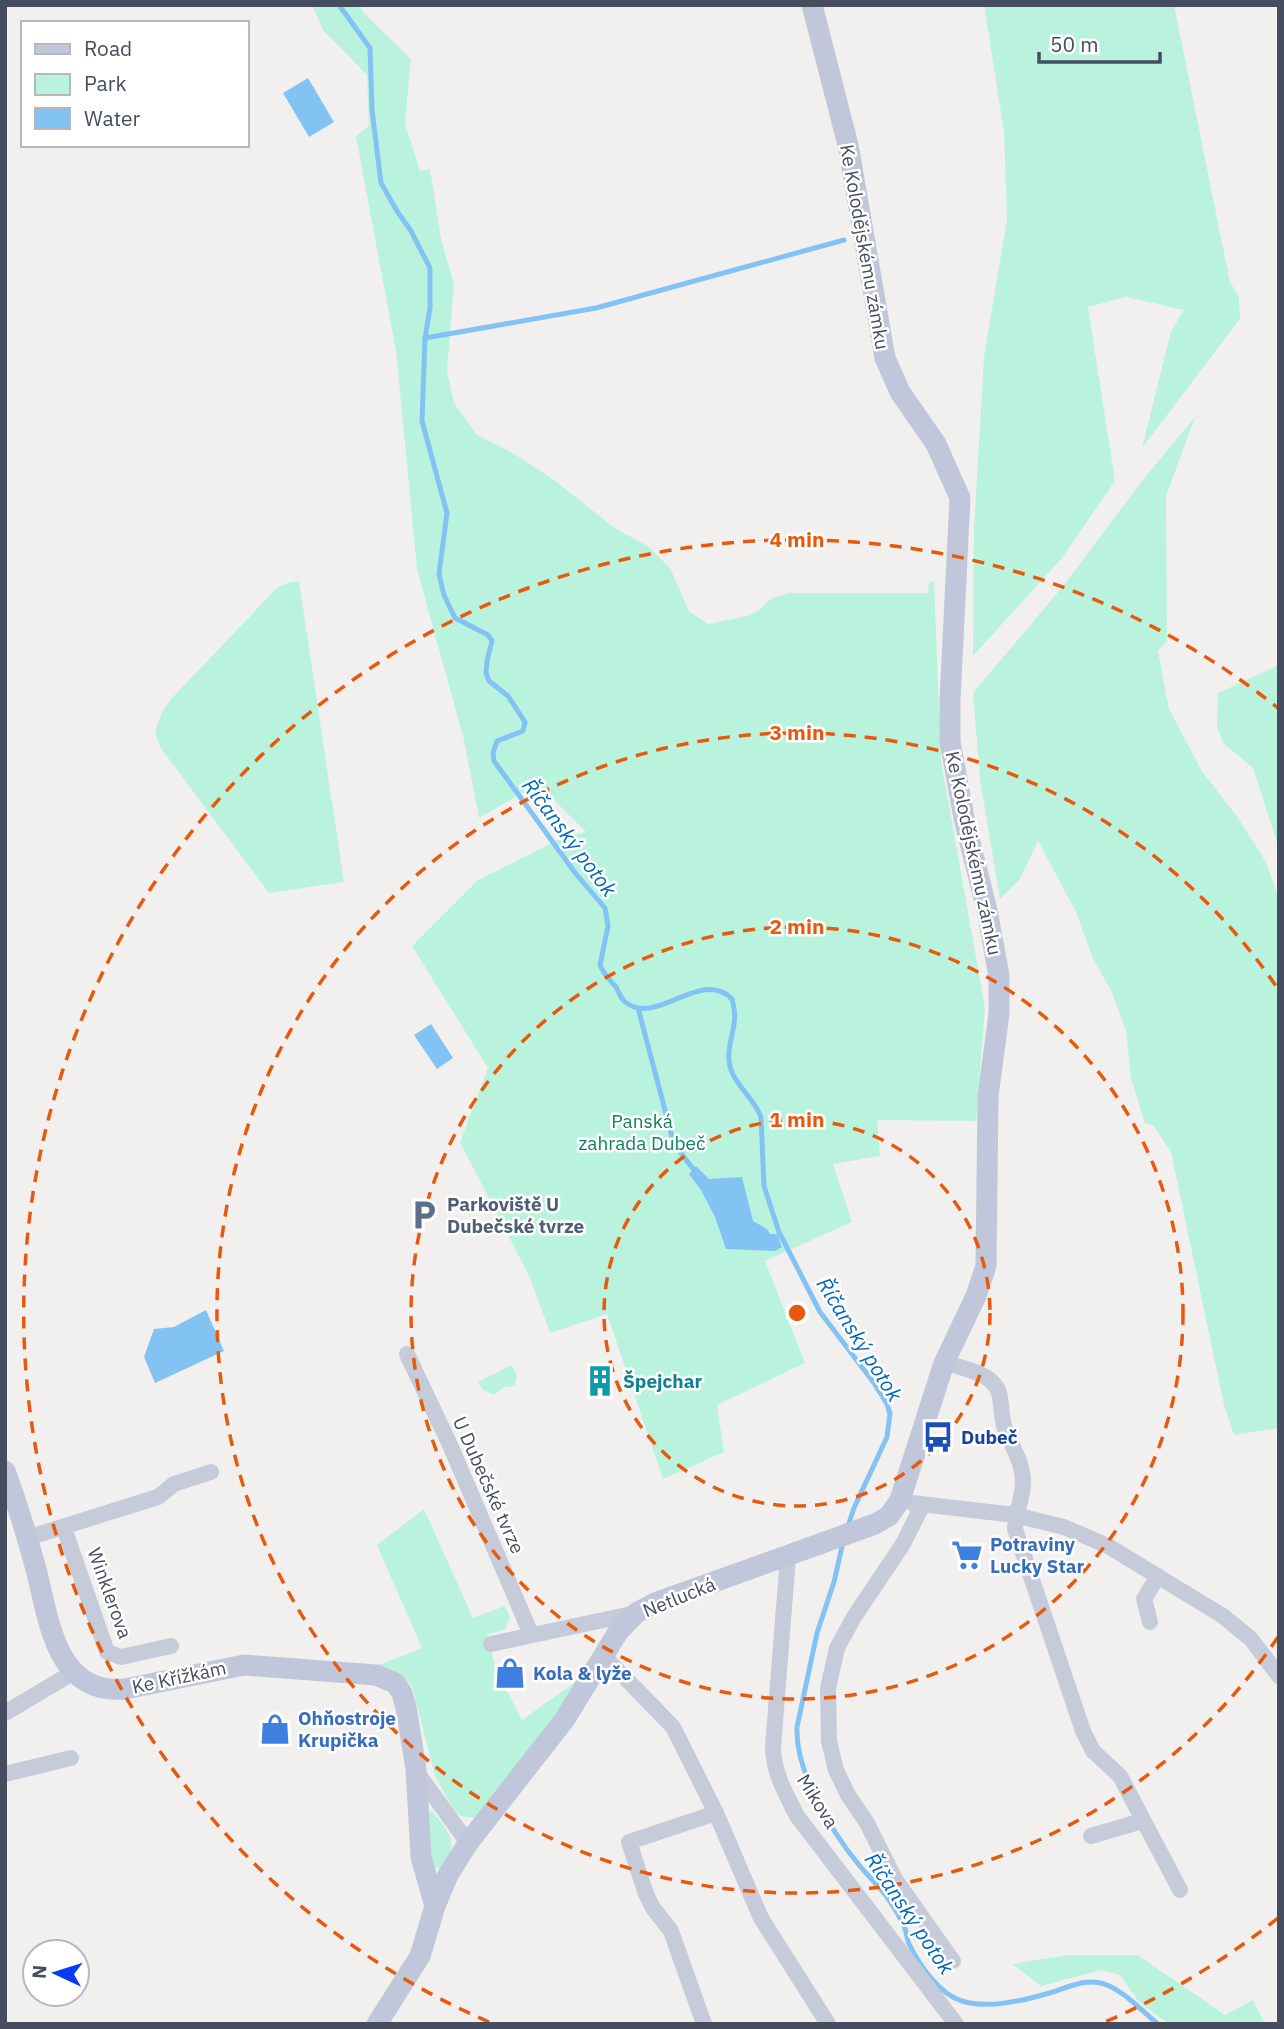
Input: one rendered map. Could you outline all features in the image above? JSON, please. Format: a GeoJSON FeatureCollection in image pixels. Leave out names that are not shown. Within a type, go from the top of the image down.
{"type":"FeatureCollection","features":[{"type":"Feature","properties":{"kind":"street","name":"Ke Kolodějskému zámku"},"geometry":{"type":"LineString","coordinates":[[812,5],[848,145],[885,358],[900,392],[936,444],[960,498],[950,742],[999,976],[989,1082],[986,1266],[976,1296],[944,1363],[900,1500]]}},
{"type":"Feature","properties":{"kind":"street","name":"U Dubečské tvrze"},"geometry":{"type":"LineString","coordinates":[[407,1354],[450,1445],[531,1634]]}},
{"type":"Feature","properties":{"kind":"street"},"geometry":{"type":"LineString","coordinates":[[944,1363],[973,1371],[999,1389],[1004,1426],[1023,1477],[1023,1493],[1014,1515],[1015,1529],[1088,1743],[1120,1776],[1180,1890]]}},
{"type":"Feature","properties":{"kind":"street"},"geometry":{"type":"LineString","coordinates":[[5,1471],[27,1538],[53,1638],[74,1672],[5,1713]]}},
{"type":"Feature","properties":{"kind":"street","name":"Winklerova"},"geometry":{"type":"LineString","coordinates":[[27,1538],[158,1497],[174,1483],[211,1472]]}},
{"type":"Feature","properties":{"kind":"street"},"geometry":{"type":"LineString","coordinates":[[900,1500],[922,1506],[1014,1515],[1064,1527],[1108,1546],[1223,1616],[1251,1639],[1279,1676]]}},
{"type":"Feature","properties":{"kind":"street","name":"Netlucká"},"geometry":{"type":"LineString","coordinates":[[377,2024],[420,1956],[435,1906],[448,1875],[468,1843],[565,1719],[618,1632],[636,1613],[673,1596],[876,1524],[889,1516],[900,1500]]}},
{"type":"Feature","properties":{"kind":"street","name":"Mikova"},"geometry":{"type":"LineString","coordinates":[[922,1506],[903,1544],[854,1616],[838,1648],[828,1688],[829,1741],[836,1770],[895,1879],[953,1961]]}},
{"type":"Feature","properties":{"kind":"street","name":"Winklerova"},"geometry":{"type":"LineString","coordinates":[[64,1528],[107,1652],[121,1657],[171,1646]]}},
{"type":"Feature","properties":{"kind":"street","name":"Mikova"},"geometry":{"type":"LineString","coordinates":[[788,1557],[773,1760],[797,1816],[956,2024]]}},
{"type":"Feature","properties":{"kind":"street"},"geometry":{"type":"LineString","coordinates":[[1150,1622],[1144,1599],[1158,1576]]}},
{"type":"Feature","properties":{"kind":"street"},"geometry":{"type":"LineString","coordinates":[[491,1644],[636,1613]]}},
{"type":"Feature","properties":{"kind":"street"},"geometry":{"type":"LineString","coordinates":[[603,1655],[673,1727],[716,1813],[761,1918],[828,2024]]}},
{"type":"Feature","properties":{"kind":"street","name":"Ke Křížkám"},"geometry":{"type":"LineString","coordinates":[[74,1672],[92,1684],[114,1690],[244,1665],[376,1675],[395,1683],[402,1693],[416,1769]]}},
{"type":"Feature","properties":{"kind":"street"},"geometry":{"type":"LineString","coordinates":[[5,1774],[71,1758]]}},
{"type":"Feature","properties":{"kind":"street"},"geometry":{"type":"LineString","coordinates":[[416,1769],[468,1843]]}},
{"type":"Feature","properties":{"kind":"street"},"geometry":{"type":"LineString","coordinates":[[416,1769],[421,1857],[435,1906]]}},
{"type":"Feature","properties":{"kind":"street"},"geometry":{"type":"LineString","coordinates":[[704,2024],[671,1931],[646,1894],[629,1842],[716,1813]]}},
{"type":"Feature","properties":{"kind":"street"},"geometry":{"type":"LineString","coordinates":[[1091,1836],[1142,1821]]}},
{"type":"Feature","properties":{"kind":"green space","name":"Panská zahrada Dubeč"},"geometry":{"type":"Polygon","coordinates":[[[312,5],[359,5],[411,59],[405,123],[420,171],[430,169],[441,239],[454,284],[447,371],[454,403],[477,435],[511,452],[553,479],[616,529],[648,546],[670,568],[689,611],[708,624],[748,616],[772,598],[789,593],[928,593],[929,582],[934,581],[941,760],[985,1008],[976,1121],[877,1120],[880,1156],[833,1164],[852,1222],[765,1261],[805,1363],[717,1405],[724,1452],[663,1479],[607,1314],[550,1333],[530,1278],[460,1142],[488,1068],[412,946],[478,880],[564,837],[586,832],[538,784],[479,818],[464,740],[417,569],[396,351],[356,136],[369,126],[367,75],[323,30],[312,5]]]}},
{"type":"Feature","properties":{"kind":"green space"},"geometry":{"type":"Polygon","coordinates":[[[984,5],[1174,5],[1230,282],[1239,297],[1240,319],[1142,448],[1171,331],[1184,310],[1126,297],[1088,307],[1115,481],[1062,558],[973,656],[974,529],[984,357],[1007,220],[1004,132],[984,5]]]}},
{"type":"Feature","properties":{"kind":"green space"},"geometry":{"type":"Polygon","coordinates":[[[1195,417],[1166,496],[1167,641],[1158,651],[1169,709],[1202,771],[1238,818],[1266,862],[1279,899],[1279,1428],[1234,1435],[1224,1405],[1171,1152],[1153,1125],[1145,1124],[1131,1078],[1126,1031],[1111,990],[1093,959],[1076,912],[1038,841],[1020,879],[1000,899],[980,779],[973,693],[1064,585],[1142,481],[1195,417]]]}},
{"type":"Feature","properties":{"kind":"green space"},"geometry":{"type":"Polygon","coordinates":[[[299,581],[344,882],[269,893],[160,747],[155,731],[162,712],[171,699],[277,588],[299,581]]]}},
{"type":"Feature","properties":{"kind":"green space"},"geometry":{"type":"Polygon","coordinates":[[[1279,665],[1279,849],[1253,768],[1224,744],[1217,728],[1218,693],[1279,665]]]}},
{"type":"Feature","properties":{"kind":"green space"},"geometry":{"type":"Polygon","coordinates":[[[512,1365],[517,1376],[515,1386],[504,1387],[494,1395],[483,1390],[478,1382],[512,1365]]]}},
{"type":"Feature","properties":{"kind":"green space"},"geometry":{"type":"Polygon","coordinates":[[[424,1509],[473,1618],[505,1606],[510,1617],[505,1629],[487,1635],[497,1672],[522,1720],[577,1683],[542,1738],[475,1818],[460,1816],[435,1776],[412,1686],[399,1674],[376,1666],[422,1648],[377,1545],[424,1509]]]}},
{"type":"Feature","properties":{"kind":"green space"},"geometry":{"type":"Polygon","coordinates":[[[432,1811],[451,1839],[450,1853],[441,1870],[433,1867],[426,1815],[432,1811]]]}},
{"type":"Feature","properties":{"kind":"green space"},"geometry":{"type":"Polygon","coordinates":[[[1069,1955],[1138,1955],[1225,2015],[1253,2000],[1265,2024],[1169,2024],[1139,2002],[1120,1975],[1101,1970],[1041,1986],[1012,1964],[1069,1955]]]}},
{"type":"Feature","properties":{"kind":"water"},"geometry":{"type":"Polygon","coordinates":[[[308,78],[334,122],[309,137],[283,93],[308,78]]]}},
{"type":"Feature","properties":{"kind":"water"},"geometry":{"type":"Polygon","coordinates":[[[431,1024],[453,1058],[437,1069],[414,1035],[431,1024]]]}},
{"type":"Feature","properties":{"kind":"water"},"geometry":{"type":"Polygon","coordinates":[[[696,1166],[709,1179],[742,1177],[753,1221],[767,1229],[770,1234],[777,1234],[782,1247],[775,1251],[726,1249],[715,1217],[689,1174],[696,1166]]]}},
{"type":"Feature","properties":{"kind":"water"},"geometry":{"type":"Polygon","coordinates":[[[206,1310],[224,1351],[155,1383],[144,1357],[154,1329],[174,1327],[206,1310]]]}},
{"type":"Feature","properties":{"kind":"waterway","name":"Říčanský potok"},"geometry":{"type":"LineString","coordinates":[[339,5],[370,48],[372,110],[381,183],[430,268],[422,421],[447,513],[439,574],[444,595],[455,618],[488,635],[492,641],[486,673],[489,681],[508,696],[525,722],[523,731],[497,741],[493,753],[494,761],[576,874],[605,908],[608,926],[600,965],[624,1001],[636,1008],[649,1008],[706,990],[719,991],[732,999],[735,1017],[729,1052],[730,1068],[761,1117],[764,1186],[779,1232],[820,1312],[874,1383],[890,1414],[887,1437],[848,1526]]}},
{"type":"Feature","properties":{"kind":"waterway"},"geometry":{"type":"LineString","coordinates":[[425,338],[596,308],[844,240]]}},
{"type":"Feature","properties":{"kind":"waterway"},"geometry":{"type":"LineString","coordinates":[[638,1008],[674,1144],[697,1174]]}},
{"type":"Feature","properties":{"kind":"waterway","name":"Říčanský potok"},"geometry":{"type":"LineString","coordinates":[[843,1542],[834,1582],[817,1633],[797,1727],[798,1744],[808,1781],[827,1818],[848,1851],[890,1901],[919,1961],[938,1986],[962,2001],[1004,2003],[1091,1982],[1107,1985],[1121,1993],[1158,2024]]}},
{"type":"Feature","properties":{"kind":"place","name":"Parkoviště U Dubečské tvrze"},"geometry":{"type":"Point","coordinates":[424,1215]}},
{"type":"Feature","properties":{"kind":"place","name":"Špejchar"},"geometry":{"type":"Point","coordinates":[600,1381]}},
{"type":"Feature","properties":{"kind":"place","name":"Dubeč"},"geometry":{"type":"Point","coordinates":[938,1437]}},
{"type":"Feature","properties":{"kind":"place","name":"Potraviny Lucky Star"},"geometry":{"type":"Point","coordinates":[967,1555]}},
{"type":"Feature","properties":{"kind":"place","name":"Kola & lyže"},"geometry":{"type":"Point","coordinates":[510,1673]}},
{"type":"Feature","properties":{"kind":"place","name":"Ohňostroje Krupička"},"geometry":{"type":"Point","coordinates":[275,1729]}}]}
